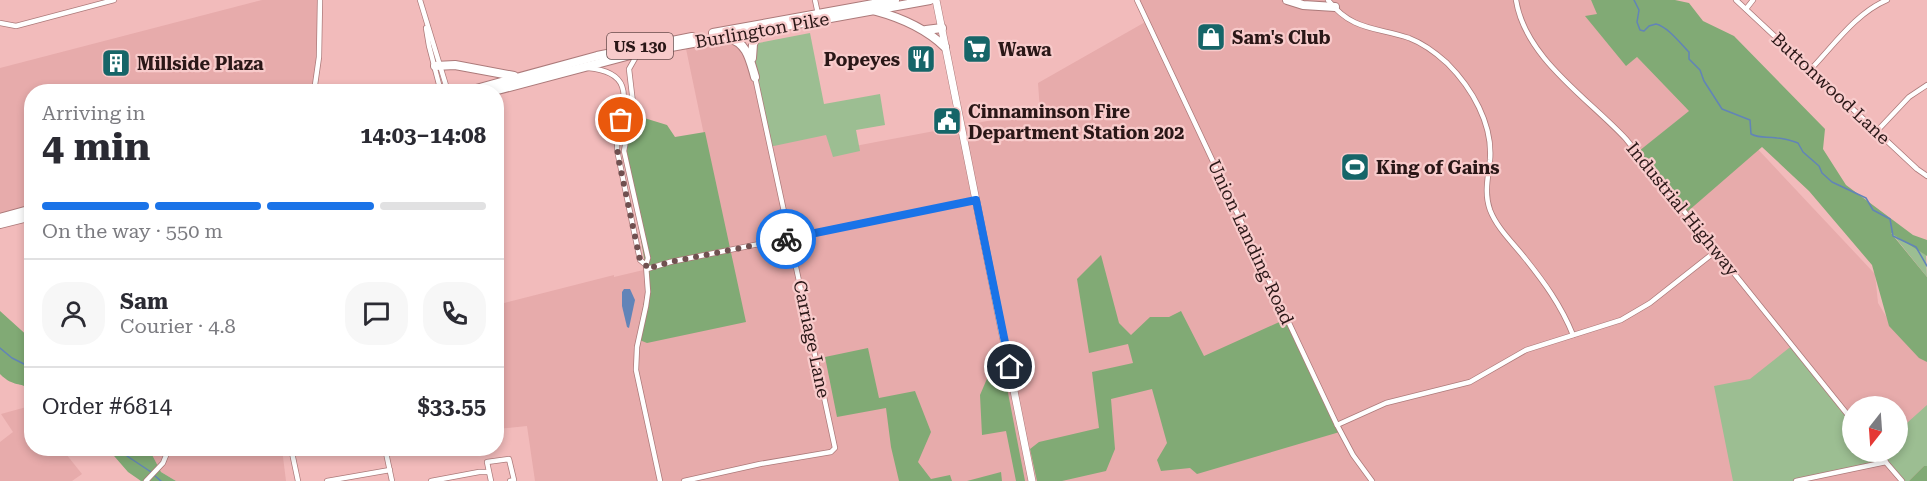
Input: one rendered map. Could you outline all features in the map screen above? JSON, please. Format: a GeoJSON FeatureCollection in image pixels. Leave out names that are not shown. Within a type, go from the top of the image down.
{"type":"FeatureCollection","features":[{"type":"Feature","properties":{"kind":"highway","name":"Burlington Pike"},"geometry":{"type":"LineString","coordinates":[[495,84],[644,46],[895,0]]}},
{"type":"Feature","properties":{"kind":"highway","name":"Burlington Pike"},"geometry":{"type":"LineString","coordinates":[[504,88],[638,53],[930,0]]}},
{"type":"Feature","properties":{"kind":"highway"},"geometry":{"type":"LineString","coordinates":[[1287,0],[1310,5],[1334,4]]}},
{"type":"Feature","properties":{"kind":"highway"},"geometry":{"type":"LineString","coordinates":[[1310,5],[1321,0]]}},
{"type":"Feature","properties":{"kind":"highway"},"geometry":{"type":"LineString","coordinates":[[873,10],[895,16],[934,36],[945,47]]}},
{"type":"Feature","properties":{"kind":"highway"},"geometry":{"type":"LineString","coordinates":[[922,30],[931,31],[942,28]]}},
{"type":"Feature","properties":{"kind":"highway"},"geometry":{"type":"LineString","coordinates":[[755,77],[752,49],[760,31]]}},
{"type":"Feature","properties":{"kind":"highway"},"geometry":{"type":"LineString","coordinates":[[722,37],[733,39],[744,46],[755,77]]}},
{"type":"Feature","properties":{"kind":"highway"},"geometry":{"type":"LineString","coordinates":[[437,66],[455,65],[521,77]]}},
{"type":"Feature","properties":{"kind":"highway"},"geometry":{"type":"LineString","coordinates":[[0,218],[24,211]]}},
{"type":"Feature","properties":{"kind":"highway"},"geometry":{"type":"LineString","coordinates":[[0,224],[24,218]]}},
{"type":"Feature","properties":{"kind":"street"},"geometry":{"type":"LineString","coordinates":[[0,22],[16,26],[114,0]]}},
{"type":"Feature","properties":{"kind":"street"},"geometry":{"type":"LineString","coordinates":[[315,84],[319,57],[320,0]]}},
{"type":"Feature","properties":{"kind":"street"},"geometry":{"type":"LineString","coordinates":[[420,0],[440,84]]}},
{"type":"Feature","properties":{"kind":"street"},"geometry":{"type":"LineString","coordinates":[[815,0],[818,14]]}},
{"type":"Feature","properties":{"kind":"street"},"geometry":{"type":"LineString","coordinates":[[936,0],[1032,481]]}},
{"type":"Feature","properties":{"kind":"street","name":"Union Landing Road"},"geometry":{"type":"LineString","coordinates":[[1137,0],[1353,455],[1372,481]]}},
{"type":"Feature","properties":{"kind":"street","name":"Industrial Highway"},"geometry":{"type":"LineString","coordinates":[[1516,0],[1522,23],[1548,63],[1605,116],[1626,139],[1842,408]]}},
{"type":"Feature","properties":{"kind":"street","name":"Buttonwood Lane"},"geometry":{"type":"LineString","coordinates":[[1736,0],[1927,176]]}},
{"type":"Feature","properties":{"kind":"street"},"geometry":{"type":"LineString","coordinates":[[1746,9],[1753,0]]}},
{"type":"Feature","properties":{"kind":"street"},"geometry":{"type":"LineString","coordinates":[[1811,69],[1853,23],[1877,4],[1887,0]]}},
{"type":"Feature","properties":{"kind":"street"},"geometry":{"type":"LineString","coordinates":[[1334,4],[1361,27],[1409,38],[1424,46],[1449,65],[1462,82],[1477,105],[1489,131],[1491,144],[1486,196],[1496,224],[1551,291],[1573,334]]}},
{"type":"Feature","properties":{"kind":"street"},"geometry":{"type":"LineString","coordinates":[[638,53],[629,69],[633,103],[624,151],[648,258],[646,306],[636,351],[636,370],[660,481]]}},
{"type":"Feature","properties":{"kind":"street"},"geometry":{"type":"LineString","coordinates":[[437,66],[445,84]]}},
{"type":"Feature","properties":{"kind":"street"},"geometry":{"type":"LineString","coordinates":[[579,68],[606,71],[616,77],[623,86],[624,106],[617,150],[640,260],[646,267]]}},
{"type":"Feature","properties":{"kind":"street","name":"Carriage Lane"},"geometry":{"type":"LineString","coordinates":[[684,481],[835,450],[755,77]]}},
{"type":"Feature","properties":{"kind":"street"},"geometry":{"type":"LineString","coordinates":[[1877,131],[1909,97],[1927,85]]}},
{"type":"Feature","properties":{"kind":"street"},"geometry":{"type":"LineString","coordinates":[[646,267],[976,200]]}},
{"type":"Feature","properties":{"kind":"street"},"geometry":{"type":"LineString","coordinates":[[1338,424],[1386,403],[1470,382],[1520,353],[1621,320],[1633,314],[1716,251]]}},
{"type":"Feature","properties":{"kind":"street"},"geometry":{"type":"LineString","coordinates":[[146,481],[163,463],[166,456]]}},
{"type":"Feature","properties":{"kind":"street"},"geometry":{"type":"LineString","coordinates":[[293,456],[298,481]]}},
{"type":"Feature","properties":{"kind":"street"},"geometry":{"type":"LineString","coordinates":[[387,456],[392,481]]}},
{"type":"Feature","properties":{"kind":"street"},"geometry":{"type":"LineString","coordinates":[[491,481],[487,462],[509,459],[514,480],[510,481]]}},
{"type":"Feature","properties":{"kind":"street"},"geometry":{"type":"LineString","coordinates":[[1796,481],[1886,462],[1902,481]]}},
{"type":"Feature","properties":{"kind":"street"},"geometry":{"type":"LineString","coordinates":[[327,481],[390,470]]}},
{"type":"Feature","properties":{"kind":"street"},"geometry":{"type":"LineString","coordinates":[[431,481],[476,472],[488,472]]}},
{"type":"Feature","properties":{"kind":"shaded area"},"geometry":{"type":"Polygon","coordinates":[[[262,0],[320,0],[315,84],[24,84],[24,211],[0,218],[0,68],[262,0]]]}},
{"type":"Feature","properties":{"kind":"shaded area"},"geometry":{"type":"Polygon","coordinates":[[[1136,0],[1591,0],[1598,14],[1632,61],[1637,57],[1686,108],[1737,127],[1875,274],[1878,303],[1890,323],[1927,360],[1927,481],[535,481],[527,426],[504,428],[504,303],[614,275],[614,277],[728,250],[685,44],[730,38],[833,133],[839,149],[1040,111],[1038,83],[1147,21],[1136,0]]]}},
{"type":"Feature","properties":{"kind":"shaded area"},"geometry":{"type":"Polygon","coordinates":[[[24,408],[24,456],[68,456],[82,474],[72,481],[0,481],[0,442],[13,432],[1,414],[24,408]]]}},
{"type":"Feature","properties":{"kind":"shaded area"},"geometry":{"type":"Polygon","coordinates":[[[153,456],[283,456],[286,481],[176,481],[161,472],[153,456]]]}},
{"type":"Feature","properties":{"kind":"green space"},"geometry":{"type":"Polygon","coordinates":[[[1591,0],[1675,0],[1689,3],[1703,21],[1734,36],[1825,129],[1823,149],[1846,185],[1913,235],[1927,240],[1927,256],[1891,233],[1927,277],[1927,362],[1919,358],[1889,326],[1872,265],[1809,191],[1762,147],[1687,212],[1639,151],[1689,111],[1637,57],[1626,66],[1585,16],[1597,14],[1591,0]]]}},
{"type":"Feature","properties":{"kind":"green space"},"geometry":{"type":"Polygon","coordinates":[[[810,33],[824,104],[880,94],[885,125],[856,130],[860,151],[833,157],[826,135],[769,147],[748,45],[810,33]]]}},
{"type":"Feature","properties":{"kind":"green space"},"geometry":{"type":"Polygon","coordinates":[[[628,113],[667,125],[675,137],[705,132],[746,322],[647,343],[637,339],[647,286],[622,132],[628,113]]]}},
{"type":"Feature","properties":{"kind":"green space"},"geometry":{"type":"Polygon","coordinates":[[[1890,231],[1926,255],[1927,277],[1890,231]]]}},
{"type":"Feature","properties":{"kind":"green space"},"geometry":{"type":"Polygon","coordinates":[[[1101,255],[1119,323],[1131,335],[1150,317],[1169,317],[1181,311],[1204,356],[1288,318],[1343,431],[1197,474],[1190,468],[1161,471],[1157,460],[1167,443],[1152,389],[1111,399],[1115,449],[1106,471],[1062,481],[1037,481],[1030,449],[1039,442],[1099,428],[1092,372],[1133,363],[1128,344],[1089,353],[1077,279],[1101,255]]]}},
{"type":"Feature","properties":{"kind":"green space"},"geometry":{"type":"Polygon","coordinates":[[[0,311],[24,333],[24,386],[9,381],[0,374],[0,311]]]}},
{"type":"Feature","properties":{"kind":"green space"},"geometry":{"type":"Polygon","coordinates":[[[1794,344],[1842,404],[1842,462],[1908,462],[1908,422],[1927,405],[1927,466],[1924,466],[1909,481],[1900,481],[1886,463],[1803,481],[1733,481],[1714,386],[1750,379],[1794,344]]]}},
{"type":"Feature","properties":{"kind":"green space"},"geometry":{"type":"Polygon","coordinates":[[[868,348],[879,398],[915,391],[931,432],[918,462],[931,479],[950,475],[952,481],[899,481],[891,447],[886,408],[837,417],[825,357],[868,348]]]}},
{"type":"Feature","properties":{"kind":"green space"},"geometry":{"type":"Polygon","coordinates":[[[1004,372],[1025,481],[1016,481],[1006,431],[982,435],[980,395],[989,374],[1004,372]]]}},
{"type":"Feature","properties":{"kind":"green space"},"geometry":{"type":"Polygon","coordinates":[[[114,456],[153,456],[161,472],[176,481],[141,481],[128,472],[114,456]]]}},
{"type":"Feature","properties":{"kind":"green space"},"geometry":{"type":"Polygon","coordinates":[[[1924,466],[1927,466],[1927,481],[1909,481],[1924,466]]]}},
{"type":"Feature","properties":{"kind":"green space"},"geometry":{"type":"Polygon","coordinates":[[[1001,472],[1002,481],[967,481],[1001,472]]]}},
{"type":"Feature","properties":{"kind":"water"},"geometry":{"type":"Polygon","coordinates":[[[624,289],[630,289],[635,300],[629,328],[622,306],[624,289]]]}},
{"type":"Feature","properties":{"kind":"waterway"},"geometry":{"type":"LineString","coordinates":[[1634,0],[1639,10],[1637,22],[1640,30],[1644,31],[1656,24],[1674,36],[1689,52],[1689,59],[1700,70],[1704,81],[1722,109],[1750,120],[1751,134],[1755,136],[1782,138],[1798,143],[1803,152],[1832,182],[1866,198],[1873,210],[1890,219],[1893,236],[1916,247],[1927,266]]}},
{"type":"Feature","properties":{"kind":"waterway"},"geometry":{"type":"LineString","coordinates":[[0,348],[24,364]]}},
{"type":"Feature","properties":{"kind":"waterway"},"geometry":{"type":"LineString","coordinates":[[127,456],[151,472]]}},
{"type":"Feature","properties":{"kind":"waterway"},"geometry":{"type":"LineString","coordinates":[[154,475],[161,481]]}},
{"type":"Feature","properties":{"kind":"way so far"},"geometry":{"type":"LineString","coordinates":[[621,120],[617,142],[618,157],[640,260],[647,269],[670,262],[786,239]]}},
{"type":"Feature","properties":{"kind":"place","name":"Sam's Club"},"geometry":{"type":"Point","coordinates":[1211,37]}},
{"type":"Feature","properties":{"kind":"place","name":"Wawa"},"geometry":{"type":"Point","coordinates":[977,49]}},
{"type":"Feature","properties":{"kind":"place","name":"Popeyes"},"geometry":{"type":"Point","coordinates":[921,59]}},
{"type":"Feature","properties":{"kind":"place","name":"Millside Plaza"},"geometry":{"type":"Point","coordinates":[116,63]}},
{"type":"Feature","properties":{"kind":"place","name":"Cinnaminson Fire Department Station 202"},"geometry":{"type":"Point","coordinates":[947,121]}},
{"type":"Feature","properties":{"kind":"place","name":"King of Gains"},"geometry":{"type":"Point","coordinates":[1355,167]}},
{"type":"Feature","properties":{"kind":"route"},"geometry":{"type":"LineString","coordinates":[[786,239],[976,200],[1010,367]]}}]}
